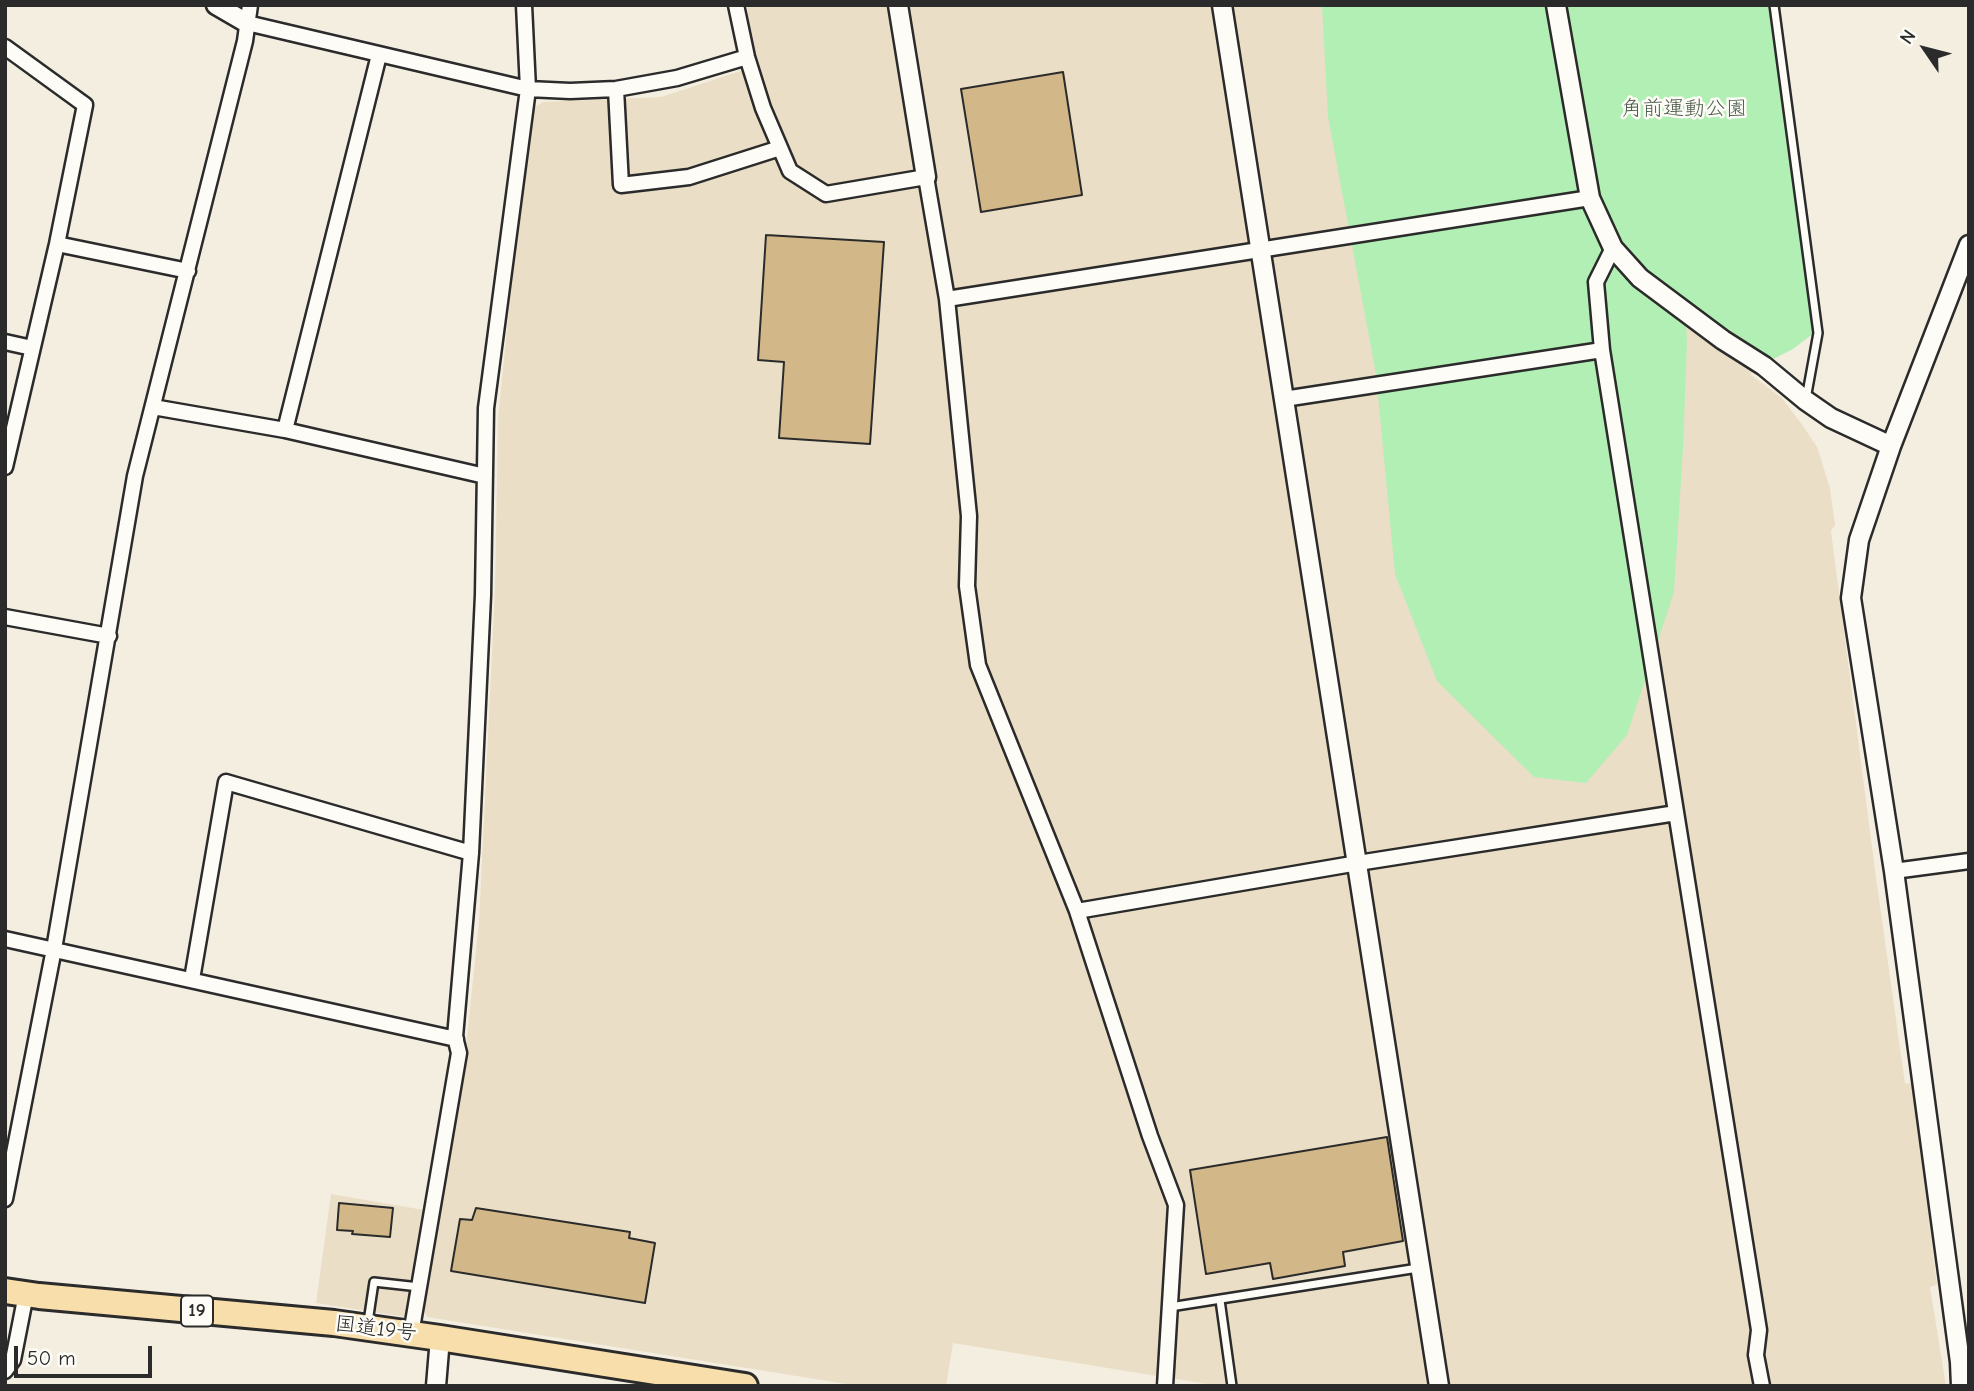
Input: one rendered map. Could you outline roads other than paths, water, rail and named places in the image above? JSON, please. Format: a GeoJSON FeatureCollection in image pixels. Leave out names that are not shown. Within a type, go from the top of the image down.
{"type":"FeatureCollection","features":[{"type":"Feature","properties":{"kind":"highway","name":"国道19号"},"geometry":{"type":"LineString","coordinates":[[16,1293],[367,1328],[745,1386]]}},
{"type":"Feature","properties":{"kind":"street"},"geometry":{"type":"LineString","coordinates":[[216,5],[379,55],[528,89],[570,92],[616,89],[677,78],[747,57]]}},
{"type":"Feature","properties":{"kind":"street"},"geometry":{"type":"LineString","coordinates":[[411,1334],[459,1053],[456,1039],[471,853],[483,595],[486,408],[528,89],[524,5]]}},
{"type":"Feature","properties":{"kind":"street"},"geometry":{"type":"LineString","coordinates":[[898,5],[947,299],[969,516],[967,586],[978,665],[1077,911],[1150,1136],[1177,1205],[1165,1386]]}},
{"type":"Feature","properties":{"kind":"street"},"geometry":{"type":"LineString","coordinates":[[1222,5],[1439,1386]]}},
{"type":"Feature","properties":{"kind":"street"},"geometry":{"type":"LineString","coordinates":[[1556,5],[1590,198],[1612,248],[1640,278],[1723,340],[1764,366],[1805,400],[1831,418],[1891,446]]}},
{"type":"Feature","properties":{"kind":"street"},"geometry":{"type":"LineString","coordinates":[[733,7],[763,108],[790,171],[826,194],[926,177]]}},
{"type":"Feature","properties":{"kind":"street"},"geometry":{"type":"LineString","coordinates":[[5,1199],[54,948],[135,475],[246,41],[248,14]]}},
{"type":"Feature","properties":{"kind":"street"},"geometry":{"type":"LineString","coordinates":[[5,47],[85,105],[57,244],[5,467]]}},
{"type":"Feature","properties":{"kind":"street"},"geometry":{"type":"LineString","coordinates":[[285,430],[379,55]]}},
{"type":"Feature","properties":{"kind":"street"},"geometry":{"type":"LineString","coordinates":[[616,89],[621,185],[689,177],[780,148]]}},
{"type":"Feature","properties":{"kind":"street"},"geometry":{"type":"LineString","coordinates":[[947,299],[1590,198]]}},
{"type":"Feature","properties":{"kind":"street"},"geometry":{"type":"LineString","coordinates":[[57,244],[188,271]]}},
{"type":"Feature","properties":{"kind":"street"},"geometry":{"type":"LineString","coordinates":[[1961,1386],[1964,1362],[1894,871],[1851,598],[1859,540],[1891,446],[1961,289],[1969,245]]}},
{"type":"Feature","properties":{"kind":"street"},"geometry":{"type":"LineString","coordinates":[[1612,248],[1596,282],[1602,350],[1759,1330],[1756,1355],[1762,1386]]}},
{"type":"Feature","properties":{"kind":"street"},"geometry":{"type":"LineString","coordinates":[[5,342],[32,348]]}},
{"type":"Feature","properties":{"kind":"street"},"geometry":{"type":"LineString","coordinates":[[1284,399],[1602,350]]}},
{"type":"Feature","properties":{"kind":"street"},"geometry":{"type":"LineString","coordinates":[[153,408],[285,430],[485,476]]}},
{"type":"Feature","properties":{"kind":"street"},"geometry":{"type":"LineString","coordinates":[[5,618],[109,636]]}},
{"type":"Feature","properties":{"kind":"street"},"geometry":{"type":"LineString","coordinates":[[192,979],[226,782],[471,853]]}},
{"type":"Feature","properties":{"kind":"street"},"geometry":{"type":"LineString","coordinates":[[1077,911],[1676,813]]}},
{"type":"Feature","properties":{"kind":"street"},"geometry":{"type":"LineString","coordinates":[[1894,871],[1969,861]]}},
{"type":"Feature","properties":{"kind":"street"},"geometry":{"type":"LineString","coordinates":[[5,939],[456,1039]]}},
{"type":"Feature","properties":{"kind":"street"},"geometry":{"type":"LineString","coordinates":[[5,1371],[13,1360],[16,1293]]}},
{"type":"Feature","properties":{"kind":"street"},"geometry":{"type":"LineString","coordinates":[[436,1386],[440,1338]]}},
{"type":"Feature","properties":{"kind":"lane"},"geometry":{"type":"LineString","coordinates":[[1774,5],[1818,333],[1805,400]]}},
{"type":"Feature","properties":{"kind":"lane"},"geometry":{"type":"LineString","coordinates":[[1170,1307],[1421,1268]]}},
{"type":"Feature","properties":{"kind":"lane"},"geometry":{"type":"LineString","coordinates":[[367,1328],[374,1282],[420,1287]]}},
{"type":"Feature","properties":{"kind":"lane"},"geometry":{"type":"LineString","coordinates":[[1220,1300],[1232,1386]]}},
{"type":"Feature","properties":{"kind":"park label","name":"角前運動公園"},"geometry":{"type":"Point","coordinates":[1684,109]}}]}
